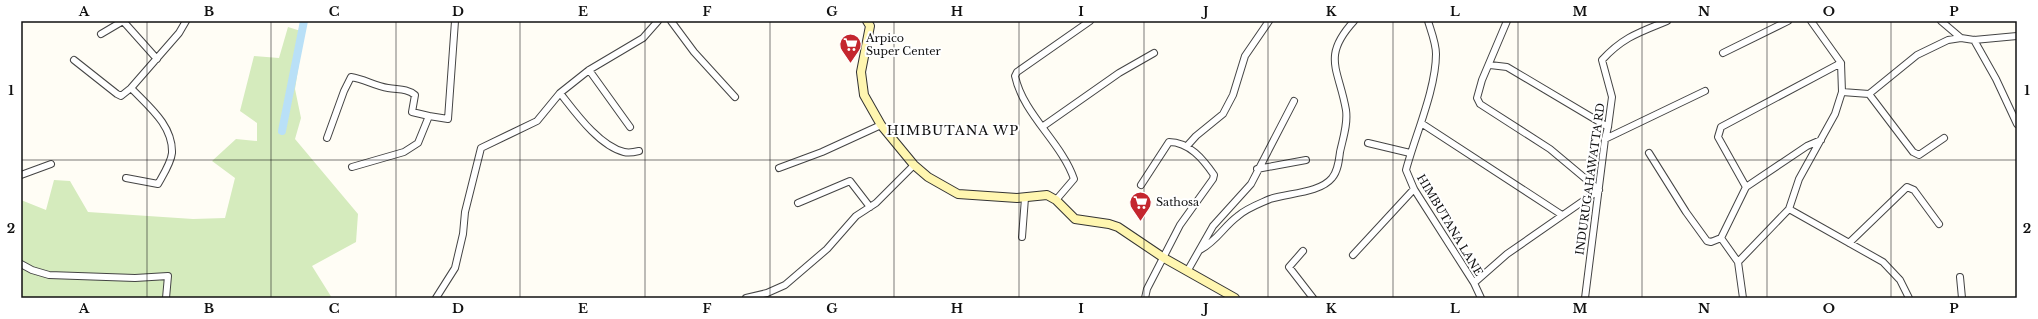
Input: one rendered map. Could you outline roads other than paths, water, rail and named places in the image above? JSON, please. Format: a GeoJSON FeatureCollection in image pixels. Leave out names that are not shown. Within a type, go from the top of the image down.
{"type":"FeatureCollection","features":[{"type":"Feature","properties":{"kind":"street"},"geometry":{"type":"LineString","coordinates":[[101,34],[124,21],[157,59]]}},
{"type":"Feature","properties":{"kind":"street"},"geometry":{"type":"LineString","coordinates":[[74,60],[121,96],[131,88],[157,59],[179,33],[186,21]]}},
{"type":"Feature","properties":{"kind":"street"},"geometry":{"type":"LineString","coordinates":[[327,138],[344,91],[351,77],[360,78],[388,88],[403,89],[415,96],[412,112],[448,119],[455,21]]}},
{"type":"Feature","properties":{"kind":"street"},"geometry":{"type":"LineString","coordinates":[[436,298],[455,268],[463,234],[465,212],[481,148],[537,121],[560,93],[589,70],[643,38],[658,21]]}},
{"type":"Feature","properties":{"kind":"street"},"geometry":{"type":"LineString","coordinates":[[670,21],[694,52],[735,97]]}},
{"type":"Feature","properties":{"kind":"street"},"geometry":{"type":"LineString","coordinates":[[1056,200],[1074,179],[1070,166],[1042,127],[1017,86],[1015,76],[1017,72],[1090,21]]}},
{"type":"Feature","properties":{"kind":"street"},"geometry":{"type":"LineString","coordinates":[[1187,146],[1196,136],[1223,114],[1233,95],[1245,56],[1269,21]]}},
{"type":"Feature","properties":{"kind":"street"},"geometry":{"type":"LineString","coordinates":[[1200,250],[1213,243],[1237,216],[1248,209],[1272,199],[1321,187],[1332,178],[1336,170],[1346,128],[1346,112],[1334,57],[1336,45],[1343,33],[1354,21]]}},
{"type":"Feature","properties":{"kind":"street","name":"HIMBUTANA LANE"},"geometry":{"type":"LineString","coordinates":[[1428,21],[1436,52],[1435,69],[1421,123],[1406,170],[1414,189],[1474,283],[1481,298]]}},
{"type":"Feature","properties":{"kind":"street"},"geometry":{"type":"LineString","coordinates":[[1474,283],[1507,254],[1599,190],[1550,148],[1480,104],[1477,98],[1482,80],[1490,66],[1507,21]]}},
{"type":"Feature","properties":{"kind":"street","name":"INDURUGAHAWATTA RD"},"geometry":{"type":"LineString","coordinates":[[1585,298],[1605,139],[1612,97],[1602,60],[1615,46],[1634,34],[1667,21]]}},
{"type":"Feature","properties":{"kind":"street"},"geometry":{"type":"LineString","coordinates":[[1723,53],[1788,21]]}},
{"type":"Feature","properties":{"kind":"street"},"geometry":{"type":"LineString","coordinates":[[1738,262],[1789,209],[1799,179],[1835,114],[1842,92],[1841,62],[1811,21]]}},
{"type":"Feature","properties":{"kind":"street"},"geometry":{"type":"LineString","coordinates":[[1941,21],[1960,38]]}},
{"type":"Feature","properties":{"kind":"street"},"geometry":{"type":"LineString","coordinates":[[871,23],[861,72],[864,94],[881,125],[914,165],[928,177],[958,194],[1025,198],[1047,195],[1056,200],[1075,220],[1109,224],[1118,227],[1164,258],[1188,270],[1235,298]]}},
{"type":"Feature","properties":{"kind":"street"},"geometry":{"type":"LineString","coordinates":[[1842,92],[1869,94],[1917,55],[1948,40],[1960,38],[1974,40],[2017,36]]}},
{"type":"Feature","properties":{"kind":"street"},"geometry":{"type":"LineString","coordinates":[[1974,40],[1996,80],[2017,124]]}},
{"type":"Feature","properties":{"kind":"street"},"geometry":{"type":"LineString","coordinates":[[1042,127],[1119,73],[1154,53]]}},
{"type":"Feature","properties":{"kind":"street"},"geometry":{"type":"LineString","coordinates":[[1746,187],[1718,137],[1721,127],[1841,62]]}},
{"type":"Feature","properties":{"kind":"street"},"geometry":{"type":"LineString","coordinates":[[1490,66],[1507,67],[1608,127]]}},
{"type":"Feature","properties":{"kind":"street"},"geometry":{"type":"LineString","coordinates":[[589,70],[630,127]]}},
{"type":"Feature","properties":{"kind":"street"},"geometry":{"type":"LineString","coordinates":[[126,178],[158,184],[165,172],[172,154],[170,139],[158,115],[131,88]]}},
{"type":"Feature","properties":{"kind":"street"},"geometry":{"type":"LineString","coordinates":[[1605,139],[1705,91]]}},
{"type":"Feature","properties":{"kind":"street"},"geometry":{"type":"LineString","coordinates":[[560,93],[582,122],[605,142],[624,152],[639,151]]}},
{"type":"Feature","properties":{"kind":"street"},"geometry":{"type":"LineString","coordinates":[[1869,94],[1913,152],[1919,155],[1944,138]]}},
{"type":"Feature","properties":{"kind":"street"},"geometry":{"type":"LineString","coordinates":[[1188,270],[1213,226],[1251,184],[1294,101]]}},
{"type":"Feature","properties":{"kind":"street"},"geometry":{"type":"LineString","coordinates":[[352,167],[404,152],[418,143],[430,116]]}},
{"type":"Feature","properties":{"kind":"street"},"geometry":{"type":"LineString","coordinates":[[1421,123],[1562,215]]}},
{"type":"Feature","properties":{"kind":"street"},"geometry":{"type":"LineString","coordinates":[[779,168],[822,152],[881,125]]}},
{"type":"Feature","properties":{"kind":"street"},"geometry":{"type":"LineString","coordinates":[[1649,153],[1707,241],[1711,242],[1720,238],[1746,187],[1807,146],[1821,140]]}},
{"type":"Feature","properties":{"kind":"street"},"geometry":{"type":"LineString","coordinates":[[1141,185],[1169,142],[1176,142],[1187,146],[1204,159],[1214,175],[1213,179],[1180,225],[1147,289],[1145,298]]}},
{"type":"Feature","properties":{"kind":"street"},"geometry":{"type":"LineString","coordinates":[[1368,144],[1410,154]]}},
{"type":"Feature","properties":{"kind":"street"},"geometry":{"type":"LineString","coordinates":[[1258,169],[1306,160]]}},
{"type":"Feature","properties":{"kind":"street"},"geometry":{"type":"LineString","coordinates":[[21,175],[51,164]]}},
{"type":"Feature","properties":{"kind":"street"},"geometry":{"type":"LineString","coordinates":[[746,298],[767,293],[785,285],[827,249],[856,216],[870,207],[914,165]]}},
{"type":"Feature","properties":{"kind":"street"},"geometry":{"type":"LineString","coordinates":[[798,203],[850,181],[870,207]]}},
{"type":"Feature","properties":{"kind":"street"},"geometry":{"type":"LineString","coordinates":[[1849,243],[1907,186],[1914,190],[1939,224]]}},
{"type":"Feature","properties":{"kind":"street"},"geometry":{"type":"LineString","coordinates":[[1353,255],[1414,189]]}},
{"type":"Feature","properties":{"kind":"street"},"geometry":{"type":"LineString","coordinates":[[1022,237],[1025,198]]}},
{"type":"Feature","properties":{"kind":"street"},"geometry":{"type":"LineString","coordinates":[[1789,209],[1882,262],[1900,280],[1909,298]]}},
{"type":"Feature","properties":{"kind":"street"},"geometry":{"type":"LineString","coordinates":[[1720,238],[1738,262],[1743,298]]}},
{"type":"Feature","properties":{"kind":"street"},"geometry":{"type":"LineString","coordinates":[[1303,251],[1289,267],[1313,298]]}},
{"type":"Feature","properties":{"kind":"street"},"geometry":{"type":"LineString","coordinates":[[21,264],[32,270],[49,275],[135,278],[168,276],[166,298]]}},
{"type":"Feature","properties":{"kind":"street"},"geometry":{"type":"LineString","coordinates":[[1960,277],[1962,298]]}},
{"type":"Feature","properties":{"kind":"waterway"},"geometry":{"type":"LineString","coordinates":[[282,131],[304,21]]}},
{"type":"Feature","properties":{"kind":"place","name":"Arpico Super Center"},"geometry":{"type":"Point","coordinates":[850,64]}},
{"type":"Feature","properties":{"kind":"place","name":"Sathosa"},"geometry":{"type":"Point","coordinates":[1141,222]}},
{"type":"Feature","properties":{"kind":"district","name":"HIMBUTANA WP"},"geometry":{"type":"Point","coordinates":[953,130]}}]}
